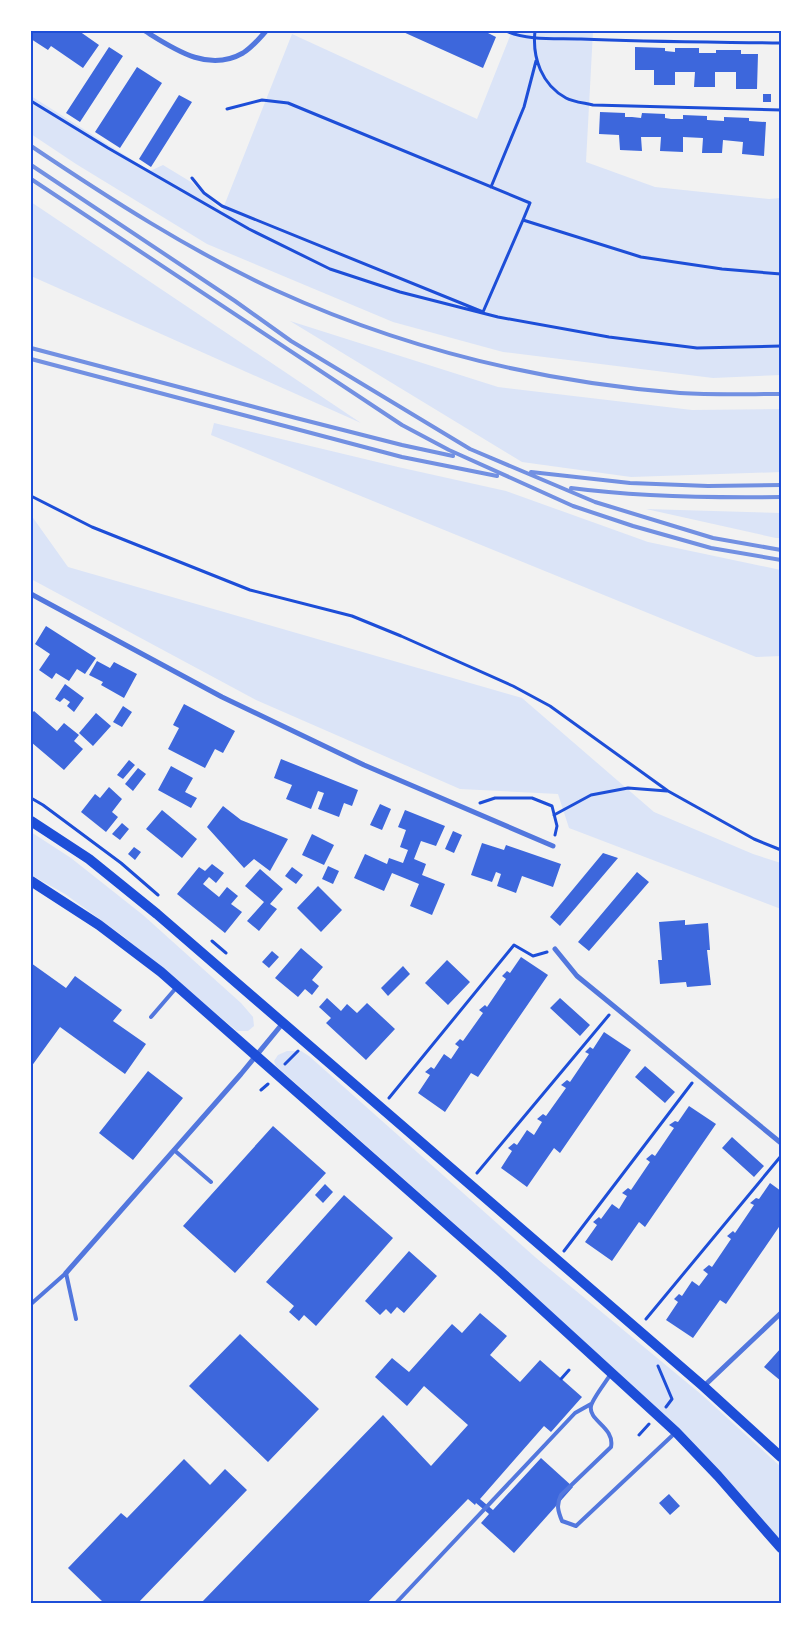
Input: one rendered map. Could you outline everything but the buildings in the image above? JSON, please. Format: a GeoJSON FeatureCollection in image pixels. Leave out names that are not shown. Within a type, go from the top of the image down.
{"type":"FeatureCollection","features":[{"type":"Feature","properties":{"kind":"main road"},"geometry":{"type":"LineString","coordinates":[[31,821],[107,873],[468,1182],[703,1386],[781,1457]]}},
{"type":"Feature","properties":{"kind":"main road"},"geometry":{"type":"LineString","coordinates":[[31,881],[99,924],[178,987],[277,1074],[659,1415],[718,1476],[781,1548]]}},
{"type":"Feature","properties":{"kind":"street"},"geometry":{"type":"LineString","coordinates":[[145,31],[190,56],[198,59],[220,60],[243,53],[266,31]]}},
{"type":"Feature","properties":{"kind":"street"},"geometry":{"type":"LineString","coordinates":[[31,594],[231,701],[364,766],[553,846]]}},
{"type":"Feature","properties":{"kind":"street"},"geometry":{"type":"LineString","coordinates":[[555,949],[576,976],[781,1143]]}},
{"type":"Feature","properties":{"kind":"street"},"geometry":{"type":"LineString","coordinates":[[66,1273],[283,1023]]}},
{"type":"Feature","properties":{"kind":"street"},"geometry":{"type":"LineString","coordinates":[[703,1386],[781,1313]]}},
{"type":"Feature","properties":{"kind":"lane"},"geometry":{"type":"LineString","coordinates":[[151,1017],[178,987]]}},
{"type":"Feature","properties":{"kind":"lane"},"geometry":{"type":"LineString","coordinates":[[174,1150],[211,1182]]}},
{"type":"Feature","properties":{"kind":"lane"},"geometry":{"type":"LineString","coordinates":[[31,1304],[66,1273],[76,1319]]}},
{"type":"Feature","properties":{"kind":"lane"},"geometry":{"type":"LineString","coordinates":[[396,1603],[575,1413],[591,1404],[612,1372]]}},
{"type":"Feature","properties":{"kind":"lane"},"geometry":{"type":"LineString","coordinates":[[591,1404],[591,1412],[610,1434],[612,1440],[611,1447],[561,1495],[557,1503],[562,1521],[576,1526],[676,1432]]}},
{"type":"Feature","properties":{"kind":"path"},"geometry":{"type":"LineString","coordinates":[[506,31],[517,36],[631,41],[781,42]]}},
{"type":"Feature","properties":{"kind":"path"},"geometry":{"type":"LineString","coordinates":[[490,187],[524,107],[536,59],[535,31]]}},
{"type":"Feature","properties":{"kind":"path"},"geometry":{"type":"LineString","coordinates":[[536,59],[547,83],[567,99],[593,105],[781,110]]}},
{"type":"Feature","properties":{"kind":"path"},"geometry":{"type":"LineString","coordinates":[[192,178],[204,193],[222,206],[483,312],[530,203],[288,103],[262,100],[227,109]]}},
{"type":"Feature","properties":{"kind":"path"},"geometry":{"type":"LineString","coordinates":[[31,101],[108,148],[249,229],[330,269],[400,292],[498,317],[609,337],[697,348],[781,346]]}},
{"type":"Feature","properties":{"kind":"path"},"geometry":{"type":"LineString","coordinates":[[523,220],[641,257],[722,269],[781,274]]}},
{"type":"Feature","properties":{"kind":"path"},"geometry":{"type":"LineString","coordinates":[[31,496],[92,528],[250,590],[352,616],[402,636],[513,686],[550,706],[668,791],[754,839],[781,850]]}},
{"type":"Feature","properties":{"kind":"path"},"geometry":{"type":"LineString","coordinates":[[554,814],[591,795],[628,788],[668,791]]}},
{"type":"Feature","properties":{"kind":"path"},"geometry":{"type":"LineString","coordinates":[[463,808],[495,798],[532,798],[552,806],[557,826],[553,846]]}},
{"type":"Feature","properties":{"kind":"path"},"geometry":{"type":"LineString","coordinates":[[381,1108],[514,945],[533,956],[555,949]]}},
{"type":"Feature","properties":{"kind":"path"},"geometry":{"type":"LineString","coordinates":[[468,1182],[615,1007]]}},
{"type":"Feature","properties":{"kind":"path"},"geometry":{"type":"LineString","coordinates":[[261,1090],[306,1042]]}},
{"type":"Feature","properties":{"kind":"path"},"geometry":{"type":"LineString","coordinates":[[564,1252],[698,1075]]}},
{"type":"Feature","properties":{"kind":"path"},"geometry":{"type":"LineString","coordinates":[[638,1330],[781,1156]]}},
{"type":"Feature","properties":{"kind":"path"},"geometry":{"type":"LineString","coordinates":[[639,1435],[672,1399],[658,1365],[667,1355]]}},
{"type":"Feature","properties":{"kind":"path"},"geometry":{"type":"LineString","coordinates":[[561,1379],[569,1370]]}},
{"type":"Feature","properties":{"kind":"shaded area"},"geometry":{"type":"Polygon","coordinates":[[[512,31],[593,31],[586,162],[655,187],[769,199],[781,198],[781,375],[713,378],[503,352],[393,322],[207,244],[76,164],[31,134],[31,96],[150,171],[163,165],[191,182],[222,211],[292,34],[477,119],[512,31]]]}},
{"type":"Feature","properties":{"kind":"shaded area"},"geometry":{"type":"Polygon","coordinates":[[[31,202],[361,423],[31,276],[31,202]]]}},
{"type":"Feature","properties":{"kind":"shaded area"},"geometry":{"type":"Polygon","coordinates":[[[290,321],[498,387],[692,410],[781,409],[781,472],[631,477],[522,462],[290,321]]]}},
{"type":"Feature","properties":{"kind":"shaded area"},"geometry":{"type":"Polygon","coordinates":[[[214,423],[506,491],[648,542],[781,570],[781,656],[756,657],[211,435],[214,423]]]}},
{"type":"Feature","properties":{"kind":"shaded area"},"geometry":{"type":"Polygon","coordinates":[[[646,509],[781,513],[781,538],[776,538],[646,509]]]}},
{"type":"Feature","properties":{"kind":"shaded area"},"geometry":{"type":"Polygon","coordinates":[[[31,515],[68,567],[522,698],[654,812],[753,854],[781,863],[781,909],[569,828],[558,794],[460,789],[256,700],[31,579],[31,515]]]}},
{"type":"Feature","properties":{"kind":"shaded area"},"geometry":{"type":"Polygon","coordinates":[[[31,832],[71,858],[143,915],[241,1003],[253,1017],[254,1026],[248,1031],[237,1031],[123,936],[65,894],[31,875],[31,832]]]}},
{"type":"Feature","properties":{"kind":"shaded area"},"geometry":{"type":"Polygon","coordinates":[[[287,1051],[301,1051],[309,1056],[535,1257],[702,1395],[781,1467],[781,1545],[637,1392],[509,1272],[276,1066],[274,1061],[278,1055],[287,1051]]]}},
{"type":"Feature","properties":{"kind":"railway"},"geometry":{"type":"LineString","coordinates":[[31,146],[120,204],[181,241],[243,275],[323,311],[372,329],[473,359],[524,371],[576,380],[680,393],[781,394]]}},
{"type":"Feature","properties":{"kind":"railway"},"geometry":{"type":"LineString","coordinates":[[31,165],[235,301],[291,341],[470,449],[595,502],[713,538],[781,550]]}},
{"type":"Feature","properties":{"kind":"railway"},"geometry":{"type":"LineString","coordinates":[[31,179],[402,425],[449,450],[573,506],[633,526],[711,548],[781,560]]}},
{"type":"Feature","properties":{"kind":"railway"},"geometry":{"type":"LineString","coordinates":[[31,348],[296,418],[453,456]]}},
{"type":"Feature","properties":{"kind":"railway"},"geometry":{"type":"LineString","coordinates":[[31,359],[402,457],[497,476]]}},
{"type":"Feature","properties":{"kind":"railway"},"geometry":{"type":"LineString","coordinates":[[531,472],[630,483],[708,486],[781,485]]}},
{"type":"Feature","properties":{"kind":"railway"},"geometry":{"type":"LineString","coordinates":[[571,488],[675,496],[781,497]]}}]}
